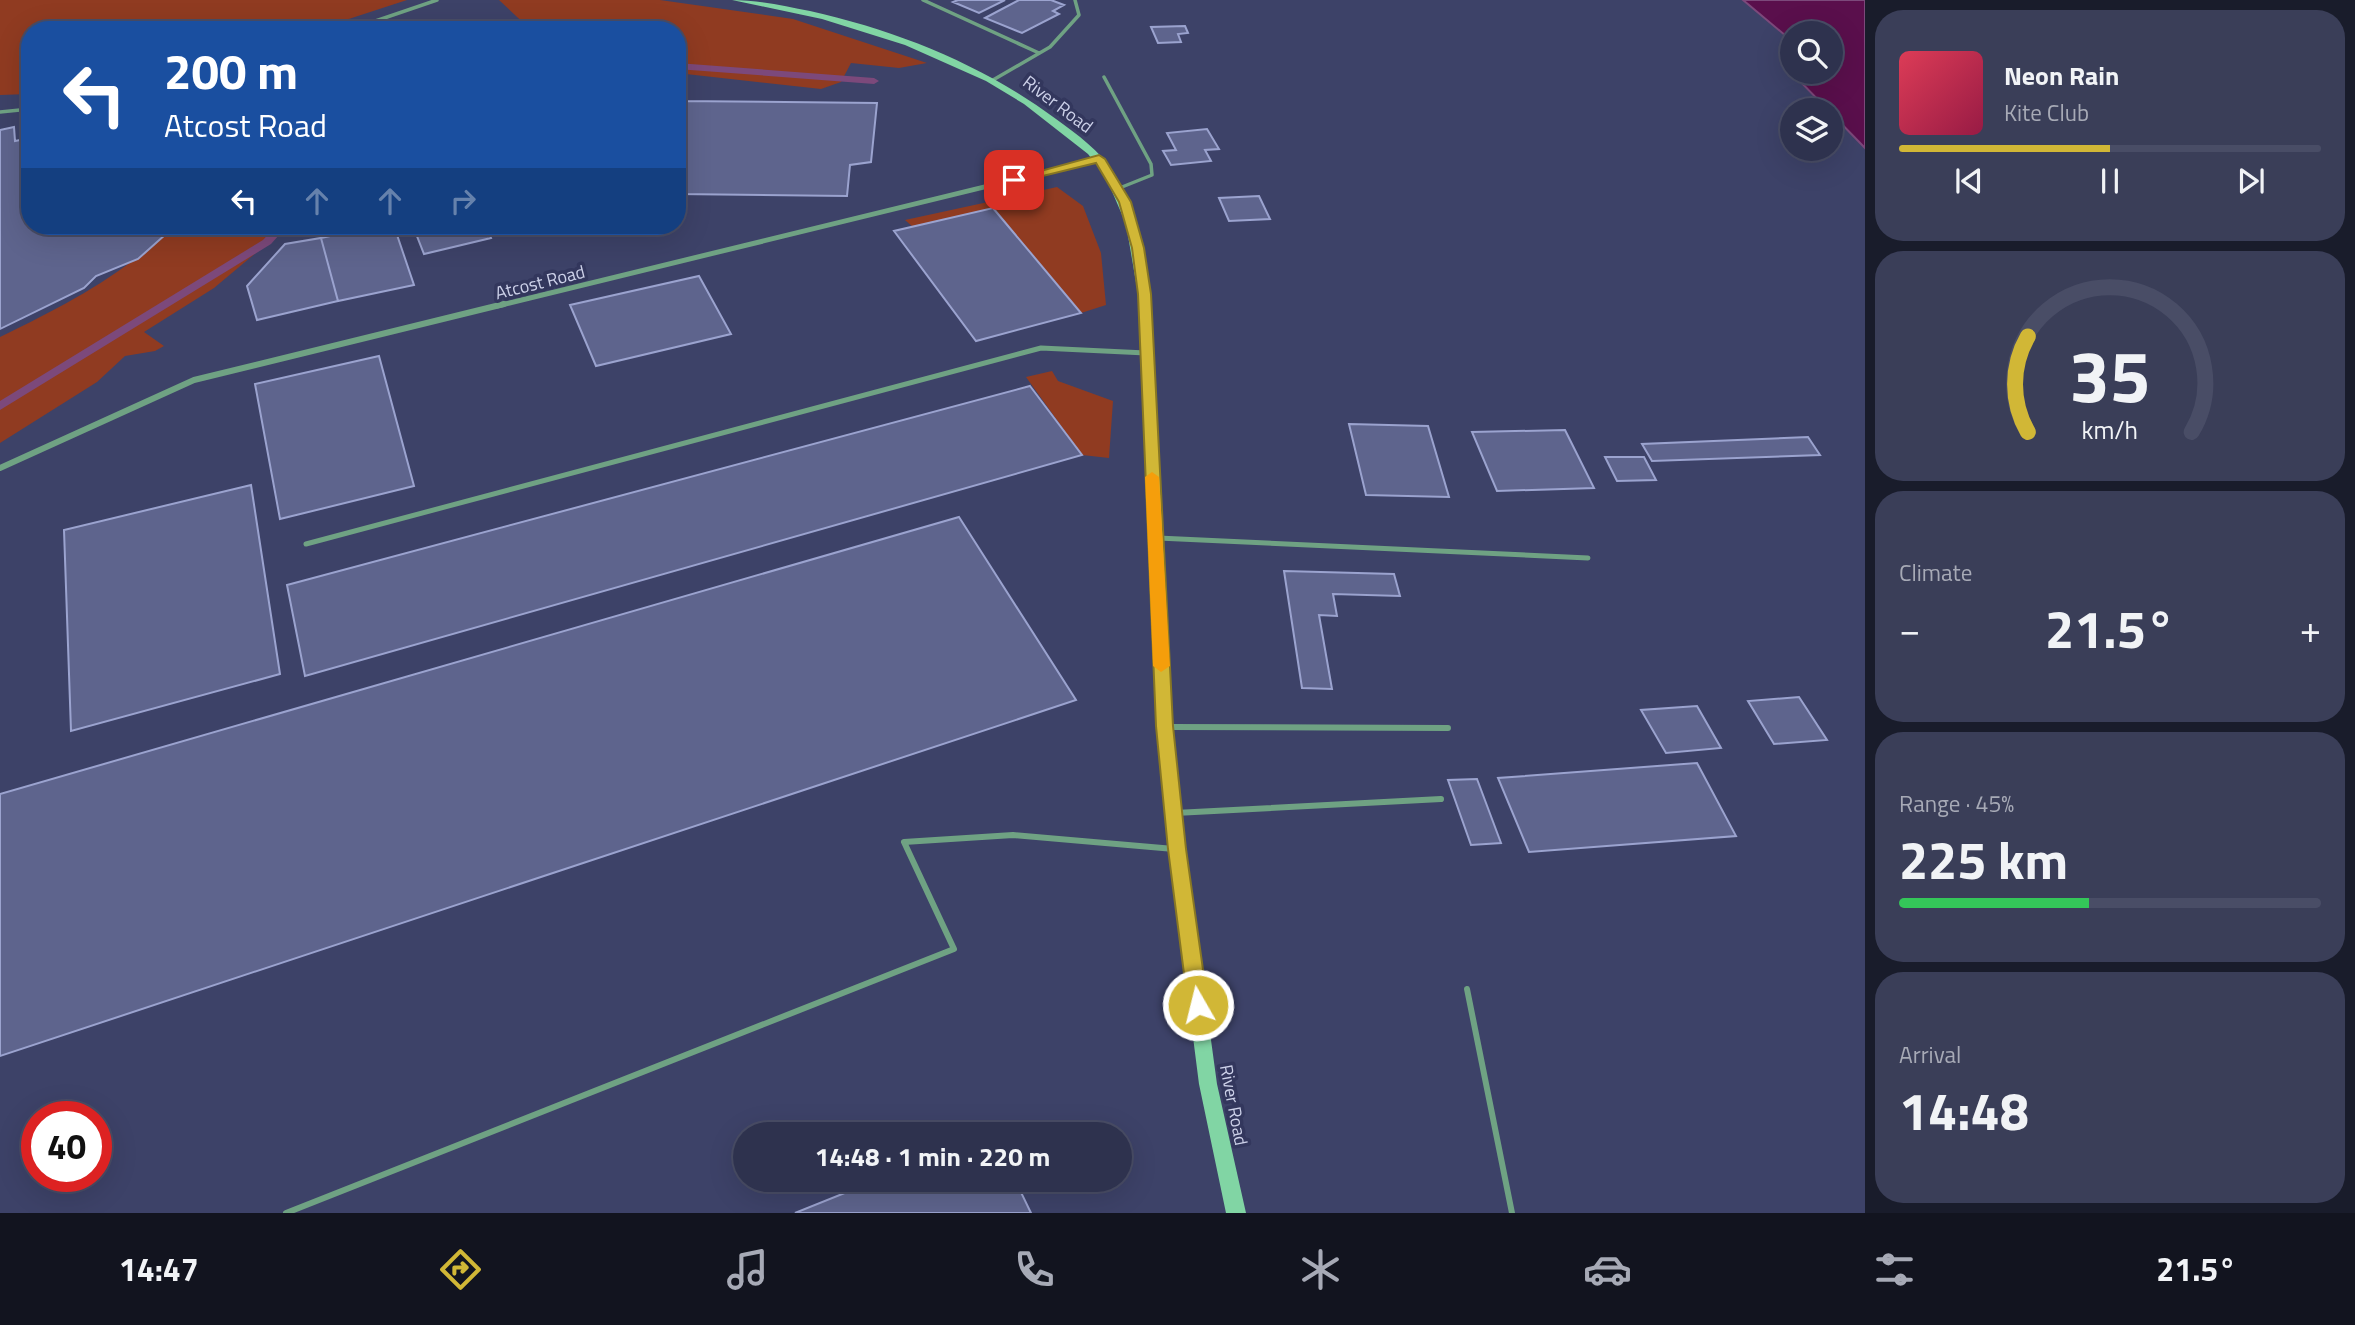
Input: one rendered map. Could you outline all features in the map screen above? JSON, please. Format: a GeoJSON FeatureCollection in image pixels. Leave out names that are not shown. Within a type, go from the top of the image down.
{"type":"FeatureCollection","features":[{"type":"Feature","properties":{"kind":"street","name":"River Road"},"geometry":{"type":"LineString","coordinates":[[736,0],[841,19],[926,48],[993,80],[1049,118],[1099,159],[1125,202],[1138,248],[1144,294],[1165,726],[1177,849],[1208,1084],[1236,1213]]}},
{"type":"Feature","properties":{"kind":"street","name":"Atcost Road"},"geometry":{"type":"LineString","coordinates":[[0,468],[194,380],[1099,159]]}},
{"type":"Feature","properties":{"kind":"lane"},"geometry":{"type":"LineString","coordinates":[[375,21],[437,0]]}},
{"type":"Feature","properties":{"kind":"lane"},"geometry":{"type":"LineString","coordinates":[[923,0],[1039,53]]}},
{"type":"Feature","properties":{"kind":"lane"},"geometry":{"type":"LineString","coordinates":[[993,80],[1050,47],[1079,15],[1075,0]]}},
{"type":"Feature","properties":{"kind":"lane"},"geometry":{"type":"LineString","coordinates":[[1104,77],[1151,163],[1152,176],[1117,190]]}},
{"type":"Feature","properties":{"kind":"lane"},"geometry":{"type":"LineString","coordinates":[[0,112],[21,110]]}},
{"type":"Feature","properties":{"kind":"lane"},"geometry":{"type":"LineString","coordinates":[[306,544],[1041,348],[1146,353]]}},
{"type":"Feature","properties":{"kind":"lane"},"geometry":{"type":"LineString","coordinates":[[1155,538],[1588,558]]}},
{"type":"Feature","properties":{"kind":"lane"},"geometry":{"type":"LineString","coordinates":[[1165,726],[1448,727]]}},
{"type":"Feature","properties":{"kind":"lane"},"geometry":{"type":"LineString","coordinates":[[1174,813],[1441,799]]}},
{"type":"Feature","properties":{"kind":"lane"},"geometry":{"type":"LineString","coordinates":[[286,1213],[954,949],[904,842],[1013,835],[1177,849]]}},
{"type":"Feature","properties":{"kind":"lane"},"geometry":{"type":"LineString","coordinates":[[1467,989],[1513,1213]]}},
{"type":"Feature","properties":{"kind":"shaded area"},"geometry":{"type":"Polygon","coordinates":[[[0,0],[407,0],[343,21],[21,21],[21,94],[0,95],[0,0]]]}},
{"type":"Feature","properties":{"kind":"shaded area"},"geometry":{"type":"Polygon","coordinates":[[[499,0],[660,0],[793,19],[927,63],[899,68],[851,63],[841,82],[821,89],[686,74],[686,21],[521,21],[499,0]]]}},
{"type":"Feature","properties":{"kind":"shaded area"},"geometry":{"type":"Polygon","coordinates":[[[1743,0],[1865,0],[1865,148],[1843,125],[1843,98],[1816,98],[1803,84],[1843,84],[1843,21],[1780,21],[1780,31],[1743,0]]]}},
{"type":"Feature","properties":{"kind":"shaded area"},"geometry":{"type":"Polygon","coordinates":[[[1057,187],[1083,206],[1101,253],[1106,305],[1081,313],[993,208],[913,227],[905,220],[1057,187]]]}},
{"type":"Feature","properties":{"kind":"shaded area"},"geometry":{"type":"Polygon","coordinates":[[[164,235],[277,235],[214,288],[144,332],[164,346],[155,351],[125,356],[97,382],[0,443],[0,337],[92,288],[164,235]]]}},
{"type":"Feature","properties":{"kind":"shaded area"},"geometry":{"type":"Polygon","coordinates":[[[1052,371],[1058,381],[1113,401],[1109,458],[1082,455],[1026,377],[1052,371]]]}},
{"type":"Feature","properties":{"kind":"building"},"geometry":{"type":"Polygon","coordinates":[[[1005,0],[979,13],[953,2],[1005,0]]]}},
{"type":"Feature","properties":{"kind":"building"},"geometry":{"type":"Polygon","coordinates":[[[1019,0],[1051,0],[1064,5],[1053,11],[1059,14],[1022,33],[985,18],[1019,0]]]}},
{"type":"Feature","properties":{"kind":"building"},"geometry":{"type":"Polygon","coordinates":[[[1185,26],[1188,33],[1178,34],[1181,42],[1158,43],[1151,27],[1185,26]]]}},
{"type":"Feature","properties":{"kind":"building"},"geometry":{"type":"Polygon","coordinates":[[[686,101],[877,103],[871,162],[850,165],[847,196],[686,194],[686,101]]]}},
{"type":"Feature","properties":{"kind":"building"},"geometry":{"type":"Polygon","coordinates":[[[14,127],[15,141],[21,140],[21,235],[165,235],[138,259],[96,276],[84,288],[0,329],[0,130],[14,127]]]}},
{"type":"Feature","properties":{"kind":"building"},"geometry":{"type":"Polygon","coordinates":[[[1207,129],[1219,149],[1205,150],[1211,161],[1171,165],[1163,151],[1176,150],[1167,133],[1207,129]]]}},
{"type":"Feature","properties":{"kind":"building"},"geometry":{"type":"Polygon","coordinates":[[[1259,196],[1270,219],[1229,221],[1219,198],[1259,196]]]}},
{"type":"Feature","properties":{"kind":"building"},"geometry":{"type":"Polygon","coordinates":[[[993,208],[1081,313],[976,341],[894,231],[993,208]]]}},
{"type":"Feature","properties":{"kind":"building"},"geometry":{"type":"Polygon","coordinates":[[[335,235],[397,235],[414,285],[338,301],[321,238],[335,235]]]}},
{"type":"Feature","properties":{"kind":"building"},"geometry":{"type":"Polygon","coordinates":[[[417,235],[490,235],[491,238],[424,254],[417,235]]]}},
{"type":"Feature","properties":{"kind":"building"},"geometry":{"type":"Polygon","coordinates":[[[321,238],[338,301],[257,320],[247,286],[285,244],[321,238]]]}},
{"type":"Feature","properties":{"kind":"building"},"geometry":{"type":"Polygon","coordinates":[[[699,276],[731,334],[596,366],[570,305],[699,276]]]}},
{"type":"Feature","properties":{"kind":"building"},"geometry":{"type":"Polygon","coordinates":[[[379,356],[414,486],[280,519],[255,384],[379,356]]]}},
{"type":"Feature","properties":{"kind":"building"},"geometry":{"type":"Polygon","coordinates":[[[1030,386],[1082,455],[305,676],[287,585],[1030,386]]]}},
{"type":"Feature","properties":{"kind":"building"},"geometry":{"type":"Polygon","coordinates":[[[1349,424],[1428,426],[1449,497],[1366,495],[1349,424]]]}},
{"type":"Feature","properties":{"kind":"building"},"geometry":{"type":"Polygon","coordinates":[[[1565,430],[1594,488],[1497,491],[1472,432],[1565,430]]]}},
{"type":"Feature","properties":{"kind":"building"},"geometry":{"type":"Polygon","coordinates":[[[1808,437],[1820,455],[1652,461],[1642,444],[1808,437]]]}},
{"type":"Feature","properties":{"kind":"building"},"geometry":{"type":"Polygon","coordinates":[[[1605,457],[1644,457],[1656,480],[1617,481],[1605,457]]]}},
{"type":"Feature","properties":{"kind":"building"},"geometry":{"type":"Polygon","coordinates":[[[251,485],[280,674],[71,731],[64,530],[251,485]]]}},
{"type":"Feature","properties":{"kind":"building"},"geometry":{"type":"Polygon","coordinates":[[[959,517],[1076,700],[0,1056],[0,794],[959,517]]]}},
{"type":"Feature","properties":{"kind":"building"},"geometry":{"type":"Polygon","coordinates":[[[1284,571],[1394,574],[1400,596],[1333,594],[1337,616],[1319,615],[1332,689],[1302,688],[1284,571]]]}},
{"type":"Feature","properties":{"kind":"building"},"geometry":{"type":"Polygon","coordinates":[[[1799,697],[1827,740],[1774,744],[1748,701],[1799,697]]]}},
{"type":"Feature","properties":{"kind":"building"},"geometry":{"type":"Polygon","coordinates":[[[1697,706],[1721,748],[1666,753],[1641,710],[1697,706]]]}},
{"type":"Feature","properties":{"kind":"building"},"geometry":{"type":"Polygon","coordinates":[[[1697,763],[1736,836],[1529,852],[1498,778],[1697,763]]]}},
{"type":"Feature","properties":{"kind":"building"},"geometry":{"type":"Polygon","coordinates":[[[1477,779],[1501,843],[1471,845],[1448,780],[1477,779]]]}},
{"type":"Feature","properties":{"kind":"building"},"geometry":{"type":"Polygon","coordinates":[[[847,1192],[1021,1192],[1031,1213],[795,1213],[847,1192]]]}},
{"type":"Feature","properties":{"kind":"waterway"},"geometry":{"type":"LineString","coordinates":[[686,67],[874,81]]}},
{"type":"Feature","properties":{"kind":"waterway"},"geometry":{"type":"LineString","coordinates":[[0,406],[267,242],[274,235]]}},
{"type":"Feature","properties":{"kind":"slow traffic"},"geometry":{"type":"LineString","coordinates":[[1152,477],[1161,666]]}},
{"type":"Feature","properties":{"kind":"route"},"geometry":{"type":"LineString","coordinates":[[1014,180],[1099,159],[1125,202],[1138,248],[1144,294],[1165,726],[1177,849],[1198,1005]]}}]}
